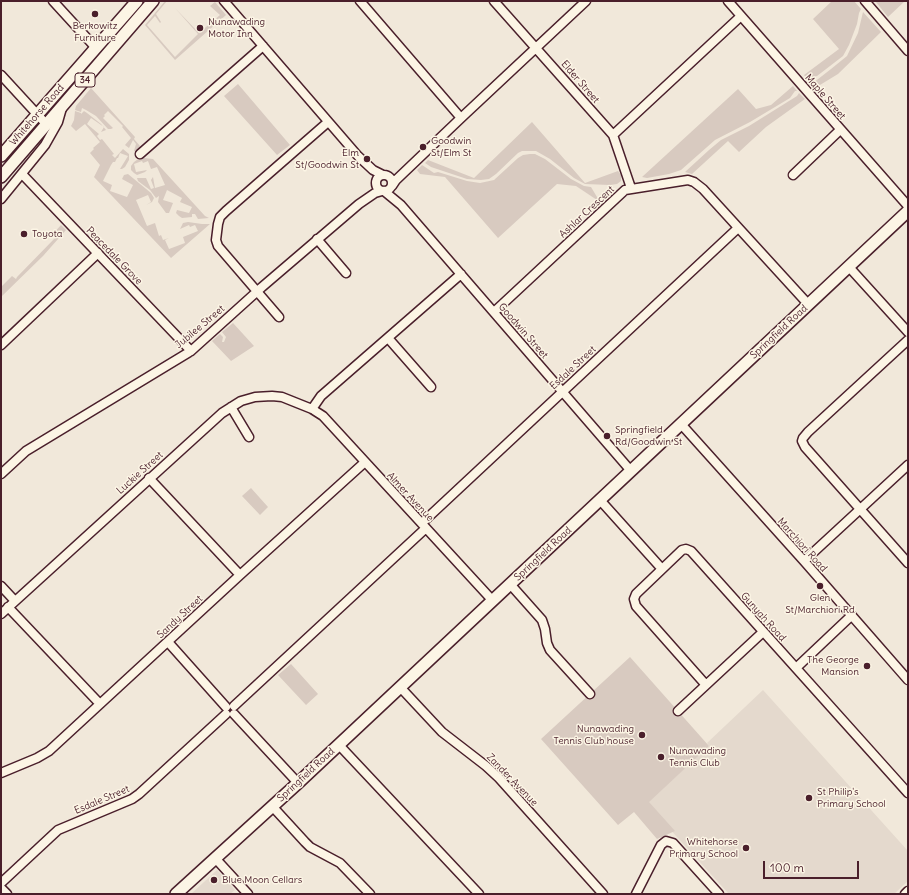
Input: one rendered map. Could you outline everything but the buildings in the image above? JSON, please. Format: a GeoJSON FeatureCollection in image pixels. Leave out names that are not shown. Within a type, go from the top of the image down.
{"type":"FeatureCollection","features":[{"type":"Feature","properties":{"kind":"main road","name":"Whitehorse Road"},"geometry":{"type":"LineString","coordinates":[[1,156],[137,1]]}},
{"type":"Feature","properties":{"kind":"main road","name":"Whitehorse Road"},"geometry":{"type":"LineString","coordinates":[[1,178],[153,1]]}},
{"type":"Feature","properties":{"kind":"main road"},"geometry":{"type":"LineString","coordinates":[[9,147],[26,149]]}},
{"type":"Feature","properties":{"kind":"main road","name":"Springfield Road"},"geometry":{"type":"LineString","coordinates":[[176,894],[339,745],[908,211]]}},
{"type":"Feature","properties":{"kind":"street"},"geometry":{"type":"LineString","coordinates":[[52,1],[96,48]]}},
{"type":"Feature","properties":{"kind":"street"},"geometry":{"type":"LineString","coordinates":[[224,1],[328,122],[380,178],[400,173],[418,159],[586,1]]}},
{"type":"Feature","properties":{"kind":"street"},"geometry":{"type":"LineString","coordinates":[[360,1],[461,118]]}},
{"type":"Feature","properties":{"kind":"street","name":"Elder Street"},"geometry":{"type":"LineString","coordinates":[[494,1],[613,135],[631,188]]}},
{"type":"Feature","properties":{"kind":"street","name":"Maple Street"},"geometry":{"type":"LineString","coordinates":[[728,1],[908,206]]}},
{"type":"Feature","properties":{"kind":"street"},"geometry":{"type":"LineString","coordinates":[[865,1],[908,51]]}},
{"type":"Feature","properties":{"kind":"street"},"geometry":{"type":"LineString","coordinates":[[613,135],[741,16]]}},
{"type":"Feature","properties":{"kind":"street"},"geometry":{"type":"LineString","coordinates":[[140,154],[263,46]]}},
{"type":"Feature","properties":{"kind":"street"},"geometry":{"type":"LineString","coordinates":[[1,76],[47,125]]}},
{"type":"Feature","properties":{"kind":"street","name":"Whitehorse Road"},"geometry":{"type":"LineString","coordinates":[[1,199],[38,156],[53,133],[63,106]]}},
{"type":"Feature","properties":{"kind":"street"},"geometry":{"type":"LineString","coordinates":[[279,316],[218,246],[216,240],[218,224],[220,217],[226,211],[328,122]]}},
{"type":"Feature","properties":{"kind":"street"},"geometry":{"type":"LineString","coordinates":[[792,175],[840,130]]}},
{"type":"Feature","properties":{"kind":"street","name":"Jubilee Street"},"geometry":{"type":"LineString","coordinates":[[1,474],[26,451],[191,351],[317,239],[359,204],[375,193],[388,190],[396,180],[418,159]]}},
{"type":"Feature","properties":{"kind":"street","name":"Peacedale Grove"},"geometry":{"type":"LineString","coordinates":[[22,174],[191,351]]}},
{"type":"Feature","properties":{"kind":"street","name":"Jubilee Street"},"geometry":{"type":"LineString","coordinates":[[359,204],[374,188],[380,178]]}},
{"type":"Feature","properties":{"kind":"street","name":"Goodwin Street"},"geometry":{"type":"LineString","coordinates":[[401,205],[392,186],[392,180],[380,178],[377,188],[401,205],[631,471]]}},
{"type":"Feature","properties":{"kind":"street","name":"Ashlar Crescent"},"geometry":{"type":"LineString","coordinates":[[494,312],[625,190],[688,180],[694,182],[702,189],[808,304]]}},
{"type":"Feature","properties":{"kind":"street","name":"Esdale Street"},"geometry":{"type":"LineString","coordinates":[[1,883],[58,830],[132,799],[139,794],[230,710],[563,392],[738,228]]}},
{"type":"Feature","properties":{"kind":"street"},"geometry":{"type":"LineString","coordinates":[[317,239],[346,273]]}},
{"type":"Feature","properties":{"kind":"street"},"geometry":{"type":"LineString","coordinates":[[1,346],[98,253]]}},
{"type":"Feature","properties":{"kind":"street"},"geometry":{"type":"LineString","coordinates":[[849,267],[908,332]]}},
{"type":"Feature","properties":{"kind":"street"},"geometry":{"type":"LineString","coordinates":[[312,408],[320,396],[461,274]]}},
{"type":"Feature","properties":{"kind":"street"},"geometry":{"type":"LineString","coordinates":[[388,338],[431,386]]}},
{"type":"Feature","properties":{"kind":"street"},"geometry":{"type":"LineString","coordinates":[[908,340],[804,435],[802,441],[805,447],[908,563]]}},
{"type":"Feature","properties":{"kind":"street","name":"Luckie Street"},"geometry":{"type":"LineString","coordinates":[[1,614],[209,423],[231,407],[241,401],[254,397],[272,396],[282,397],[312,408]]}},
{"type":"Feature","properties":{"kind":"street"},"geometry":{"type":"LineString","coordinates":[[231,407],[250,437]]}},
{"type":"Feature","properties":{"kind":"street","name":"Almer Avenue"},"geometry":{"type":"LineString","coordinates":[[312,408],[323,416],[493,600]]}},
{"type":"Feature","properties":{"kind":"street","name":"Marchiori Road"},"geometry":{"type":"LineString","coordinates":[[681,424],[908,680]]}},
{"type":"Feature","properties":{"kind":"street","name":"Sandy Street"},"geometry":{"type":"LineString","coordinates":[[1,772],[37,758],[49,751],[365,462]]}},
{"type":"Feature","properties":{"kind":"street"},"geometry":{"type":"LineString","coordinates":[[804,561],[908,465]]}},
{"type":"Feature","properties":{"kind":"street"},"geometry":{"type":"LineString","coordinates":[[149,478],[240,575]]}},
{"type":"Feature","properties":{"kind":"street"},"geometry":{"type":"LineString","coordinates":[[600,500],[662,569]]}},
{"type":"Feature","properties":{"kind":"street","name":"Gunyah Road"},"geometry":{"type":"LineString","coordinates":[[706,685],[636,606],[634,599],[636,594],[682,550],[686,548],[691,551],[908,794]]}},
{"type":"Feature","properties":{"kind":"street"},"geometry":{"type":"LineString","coordinates":[[510,584],[542,620],[545,629],[546,643],[550,650],[590,694]]}},
{"type":"Feature","properties":{"kind":"street"},"geometry":{"type":"LineString","coordinates":[[1,586],[15,601]]}},
{"type":"Feature","properties":{"kind":"street"},"geometry":{"type":"LineString","coordinates":[[8,608],[100,704]]}},
{"type":"Feature","properties":{"kind":"street"},"geometry":{"type":"LineString","coordinates":[[796,668],[851,616]]}},
{"type":"Feature","properties":{"kind":"street"},"geometry":{"type":"LineString","coordinates":[[678,710],[763,632]]}},
{"type":"Feature","properties":{"kind":"street"},"geometry":{"type":"LineString","coordinates":[[168,642],[298,783]]}},
{"type":"Feature","properties":{"kind":"street","name":"Zander Avenue"},"geometry":{"type":"LineString","coordinates":[[400,687],[442,732],[499,778],[603,894]]}},
{"type":"Feature","properties":{"kind":"street"},"geometry":{"type":"LineString","coordinates":[[339,745],[479,894]]}},
{"type":"Feature","properties":{"kind":"street"},"geometry":{"type":"LineString","coordinates":[[272,806],[310,847],[340,863],[370,894]]}},
{"type":"Feature","properties":{"kind":"street"},"geometry":{"type":"LineString","coordinates":[[636,894],[661,845],[666,841],[672,843],[719,894]]}},
{"type":"Feature","properties":{"kind":"street"},"geometry":{"type":"LineString","coordinates":[[216,858],[248,894]]}},
{"type":"Feature","properties":{"kind":"street"},"geometry":{"type":"LineString","coordinates":[[1,888],[7,894]]}},
{"type":"Feature","properties":{"kind":"street"},"geometry":{"type":"LineString","coordinates":[[905,894],[908,891]]}},
{"type":"Feature","properties":{"kind":"shaded area"},"geometry":{"type":"Polygon","coordinates":[[[165,1],[167,1],[156,14],[161,22],[160,23],[155,16],[147,25],[175,57],[198,34],[175,8],[199,33],[220,15],[210,6],[215,2],[226,15],[175,60],[145,25],[165,1]]]}},
{"type":"Feature","properties":{"kind":"shaded area"},"geometry":{"type":"Polygon","coordinates":[[[832,1],[854,1],[861,9],[857,24],[843,56],[817,76],[810,78],[809,81],[804,75],[839,49],[813,19],[832,1]]]}},
{"type":"Feature","properties":{"kind":"shaded area"},"geometry":{"type":"Polygon","coordinates":[[[905,1],[888,17],[876,2],[905,1]]]}},
{"type":"Feature","properties":{"kind":"shaded area"},"geometry":{"type":"Polygon","coordinates":[[[863,12],[881,32],[838,74],[815,88],[810,83],[813,83],[847,56],[858,33],[863,12]]]}},
{"type":"Feature","properties":{"kind":"shaded area"},"geometry":{"type":"Polygon","coordinates":[[[238,84],[290,145],[277,155],[224,96],[238,84]]]}},
{"type":"Feature","properties":{"kind":"shaded area"},"geometry":{"type":"Polygon","coordinates":[[[793,86],[797,91],[795,91],[790,98],[750,122],[715,140],[681,170],[647,178],[642,177],[738,89],[756,109],[771,105],[793,86]]]}},
{"type":"Feature","properties":{"kind":"shaded area"},"geometry":{"type":"Polygon","coordinates":[[[91,88],[135,137],[134,139],[140,146],[136,152],[134,151],[136,144],[133,140],[129,148],[125,145],[131,138],[122,127],[123,126],[108,111],[103,118],[113,128],[111,129],[108,129],[96,116],[86,110],[82,108],[81,112],[75,110],[76,106],[91,88]]]}},
{"type":"Feature","properties":{"kind":"shaded area"},"geometry":{"type":"Polygon","coordinates":[[[799,93],[805,99],[766,127],[739,152],[728,141],[692,174],[685,172],[721,140],[749,126],[797,96],[799,93]]]}},
{"type":"Feature","properties":{"kind":"shaded area"},"geometry":{"type":"Polygon","coordinates":[[[75,111],[81,114],[84,111],[103,126],[91,118],[87,124],[99,134],[97,136],[100,140],[102,139],[114,154],[112,155],[115,158],[123,149],[129,154],[129,160],[125,167],[120,169],[128,156],[120,153],[115,162],[111,165],[103,181],[112,185],[110,191],[127,197],[133,185],[122,179],[124,175],[128,174],[151,193],[154,198],[152,202],[146,205],[151,202],[148,195],[136,200],[147,226],[155,223],[159,236],[161,235],[163,240],[169,238],[165,240],[169,249],[185,243],[183,237],[198,231],[195,225],[190,227],[189,225],[180,229],[183,223],[210,224],[171,258],[94,177],[100,165],[90,153],[100,142],[85,124],[76,131],[71,126],[74,120],[75,111]]]}},
{"type":"Feature","properties":{"kind":"shaded area"},"geometry":{"type":"Polygon","coordinates":[[[532,122],[585,183],[618,171],[621,175],[621,181],[617,184],[610,185],[585,184],[536,151],[522,151],[518,153],[496,174],[489,179],[481,180],[467,179],[431,167],[425,163],[428,160],[474,178],[532,122]]]}},
{"type":"Feature","properties":{"kind":"shaded area"},"geometry":{"type":"Polygon","coordinates":[[[535,154],[545,159],[571,179],[584,186],[591,187],[600,202],[576,186],[557,184],[498,238],[445,177],[420,174],[417,170],[422,165],[434,173],[438,172],[467,181],[480,183],[494,180],[518,158],[523,155],[535,154]]]}},
{"type":"Feature","properties":{"kind":"shaded area"},"geometry":{"type":"Polygon","coordinates":[[[138,159],[153,159],[205,216],[209,218],[198,219],[195,214],[192,214],[192,217],[182,218],[179,216],[176,213],[177,210],[189,213],[192,207],[180,202],[182,198],[167,190],[163,200],[173,203],[169,213],[166,213],[158,202],[159,196],[156,198],[150,190],[138,181],[137,178],[146,178],[151,189],[154,188],[151,180],[153,177],[155,188],[165,185],[157,167],[151,169],[148,161],[143,163],[142,161],[134,164],[136,172],[147,170],[145,172],[137,175],[131,170],[131,166],[134,162],[138,159]]]}},
{"type":"Feature","properties":{"kind":"shaded area"},"geometry":{"type":"Polygon","coordinates":[[[61,225],[66,230],[43,256],[1,297],[1,287],[12,276],[16,279],[55,238],[52,235],[61,225]]]}},
{"type":"Feature","properties":{"kind":"shaded area"},"geometry":{"type":"Polygon","coordinates":[[[233,323],[254,346],[231,361],[212,341],[220,334],[223,337],[222,342],[224,342],[226,337],[222,332],[233,323]]]}},
{"type":"Feature","properties":{"kind":"shaded area"},"geometry":{"type":"Polygon","coordinates":[[[251,488],[268,507],[260,515],[242,496],[251,488]]]}},
{"type":"Feature","properties":{"kind":"shaded area"},"geometry":{"type":"Polygon","coordinates":[[[630,657],[709,746],[649,802],[675,831],[657,839],[634,812],[618,825],[541,739],[630,657]]]}},
{"type":"Feature","properties":{"kind":"shaded area"},"geometry":{"type":"Polygon","coordinates":[[[291,664],[318,694],[306,705],[278,675],[291,664]]]}},
{"type":"Feature","properties":{"kind":"shaded area"},"geometry":{"type":"Polygon","coordinates":[[[763,690],[908,851],[908,881],[894,894],[729,894],[646,803],[709,746],[707,743],[763,690]]]}},
{"type":"Feature","properties":{"kind":"shaded area"},"geometry":{"type":"Polygon","coordinates":[[[217,870],[235,890],[230,894],[191,894],[217,870]]]}},
{"type":"Feature","properties":{"kind":"place","name":"Berkowitz Furniture"},"geometry":{"type":"Point","coordinates":[95,14]}},
{"type":"Feature","properties":{"kind":"place","name":"Nunawading Motor Inn"},"geometry":{"type":"Point","coordinates":[200,28]}},
{"type":"Feature","properties":{"kind":"place","name":"Goodwin St/Elm St"},"geometry":{"type":"Point","coordinates":[423,147]}},
{"type":"Feature","properties":{"kind":"place","name":"Elm St/Goodwin St"},"geometry":{"type":"Point","coordinates":[367,159]}},
{"type":"Feature","properties":{"kind":"place","name":"Toyota"},"geometry":{"type":"Point","coordinates":[24,234]}},
{"type":"Feature","properties":{"kind":"place","name":"Springfield Rd/Goodwin St"},"geometry":{"type":"Point","coordinates":[607,436]}},
{"type":"Feature","properties":{"kind":"place","name":"Glen St/Marchiori Rd"},"geometry":{"type":"Point","coordinates":[820,586]}},
{"type":"Feature","properties":{"kind":"place","name":"The George Mansion"},"geometry":{"type":"Point","coordinates":[867,666]}},
{"type":"Feature","properties":{"kind":"place","name":"Nunawading Tennis Club house"},"geometry":{"type":"Point","coordinates":[642,735]}},
{"type":"Feature","properties":{"kind":"place","name":"Nunawading Tennis Club"},"geometry":{"type":"Point","coordinates":[661,757]}},
{"type":"Feature","properties":{"kind":"place","name":"St Philip's Primary School"},"geometry":{"type":"Point","coordinates":[809,798]}},
{"type":"Feature","properties":{"kind":"place","name":"Whitehorse Primary School"},"geometry":{"type":"Point","coordinates":[746,848]}},
{"type":"Feature","properties":{"kind":"place","name":"Blue Moon Cellars"},"geometry":{"type":"Point","coordinates":[214,880]}}]}
